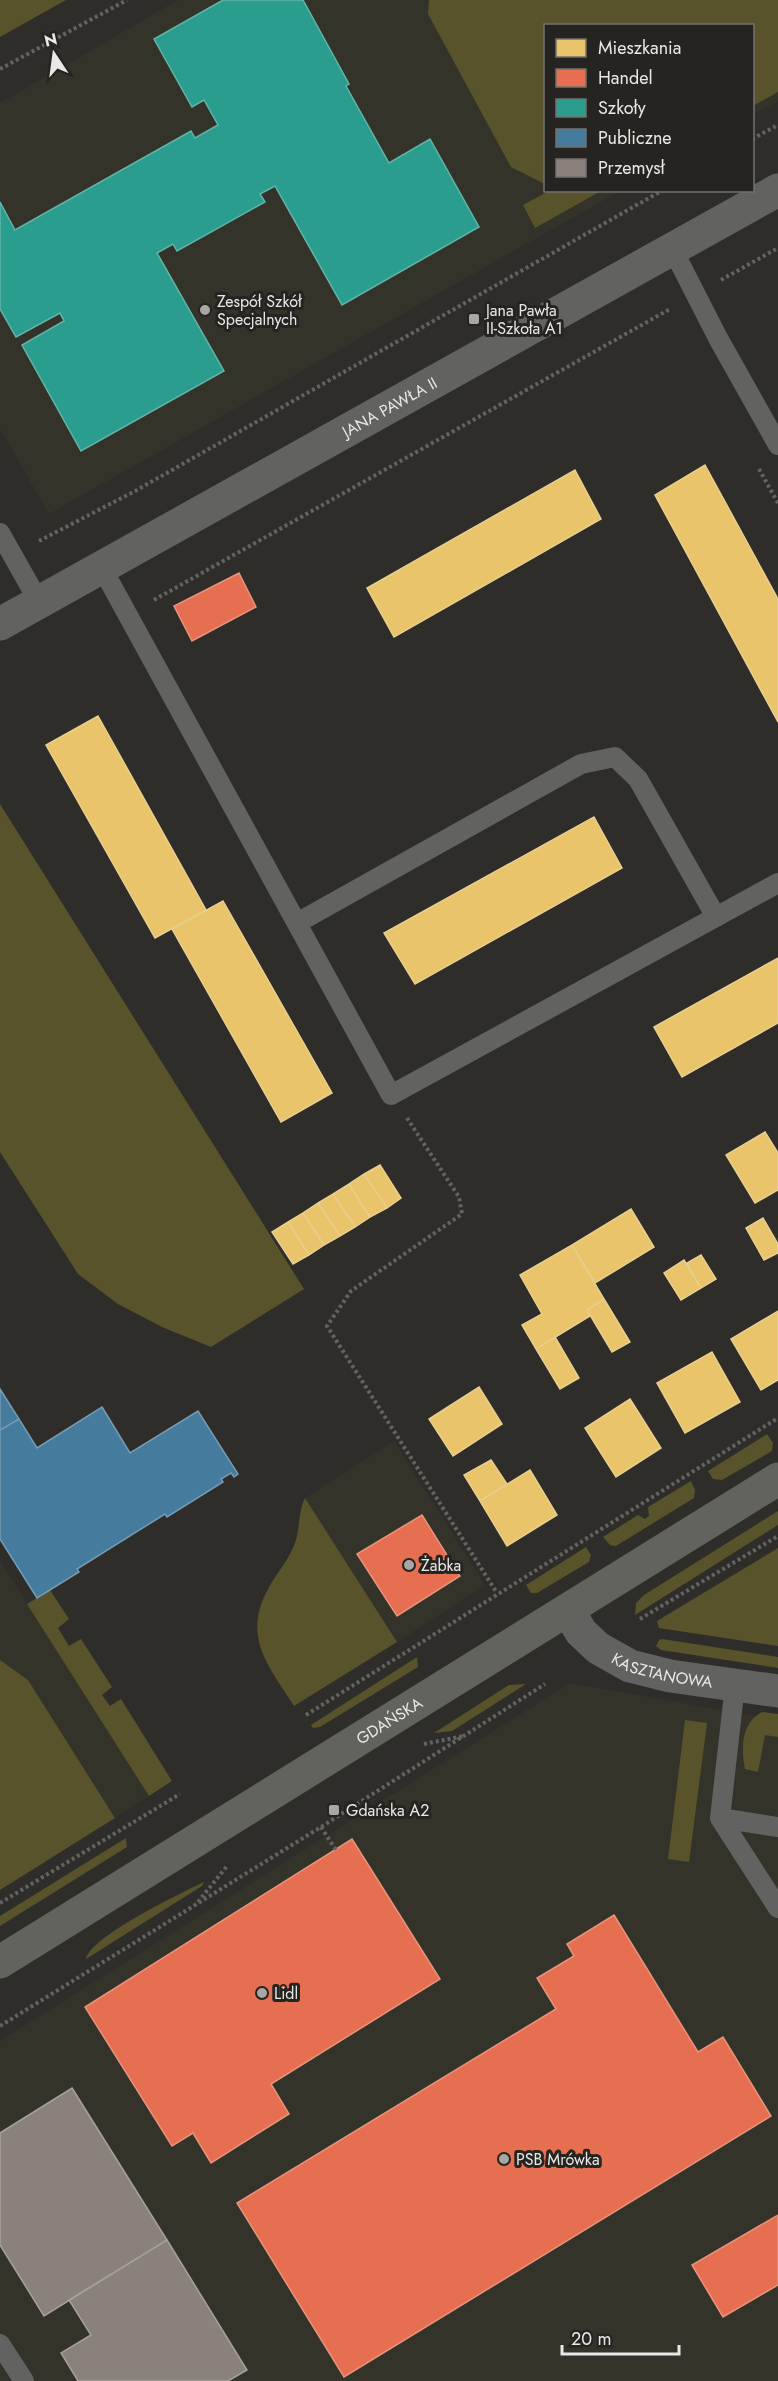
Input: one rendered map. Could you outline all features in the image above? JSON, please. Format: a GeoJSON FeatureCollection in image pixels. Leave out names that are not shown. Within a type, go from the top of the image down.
{"type":"FeatureCollection","features":[{"type":"Feature","properties":{"kind":"main road","name":"GDAŃSKA"},"geometry":{"type":"LineString","coordinates":[[0,1962],[778,1479]]}},
{"type":"Feature","properties":{"kind":"street","name":"JANA PAWŁA II"},"geometry":{"type":"LineString","coordinates":[[0,624],[778,190]]}},
{"type":"Feature","properties":{"kind":"street","name":"KASZTANOWA"},"geometry":{"type":"LineString","coordinates":[[568,1610],[581,1632],[598,1648],[630,1666],[670,1676],[778,1691]]}},
{"type":"Feature","properties":{"kind":"lane"},"geometry":{"type":"LineString","coordinates":[[674,249],[778,445]]}},
{"type":"Feature","properties":{"kind":"lane"},"geometry":{"type":"LineString","coordinates":[[0,533],[39,602]]}},
{"type":"Feature","properties":{"kind":"lane"},"geometry":{"type":"LineString","coordinates":[[102,568],[392,1095],[778,883]]}},
{"type":"Feature","properties":{"kind":"lane"},"geometry":{"type":"LineString","coordinates":[[297,923],[581,764],[615,757],[638,778],[716,917]]}},
{"type":"Feature","properties":{"kind":"lane"},"geometry":{"type":"LineString","coordinates":[[735,1685],[720,1818],[778,1908]]}},
{"type":"Feature","properties":{"kind":"lane"},"geometry":{"type":"LineString","coordinates":[[720,1818],[778,1827]]}},
{"type":"Feature","properties":{"kind":"lane"},"geometry":{"type":"LineString","coordinates":[[0,2344],[24,2381]]}},
{"type":"Feature","properties":{"kind":"path"},"geometry":{"type":"LineString","coordinates":[[0,69],[125,0]]}},
{"type":"Feature","properties":{"kind":"path"},"geometry":{"type":"LineString","coordinates":[[754,138],[778,125]]}},
{"type":"Feature","properties":{"kind":"path"},"geometry":{"type":"LineString","coordinates":[[12,555],[137,490],[659,192]]}},
{"type":"Feature","properties":{"kind":"path"},"geometry":{"type":"LineString","coordinates":[[184,581],[778,248]]}},
{"type":"Feature","properties":{"kind":"path"},"geometry":{"type":"LineString","coordinates":[[392,1095],[459,1197],[462,1214],[351,1291],[327,1326],[497,1593]]}},
{"type":"Feature","properties":{"kind":"path"},"geometry":{"type":"LineString","coordinates":[[306,1715],[778,1418]]}},
{"type":"Feature","properties":{"kind":"path"},"geometry":{"type":"LineString","coordinates":[[640,1619],[778,1536]]}},
{"type":"Feature","properties":{"kind":"path"},"geometry":{"type":"LineString","coordinates":[[0,2026],[321,1827],[545,1684]]}},
{"type":"Feature","properties":{"kind":"path"},"geometry":{"type":"LineString","coordinates":[[0,1903],[180,1794]]}},
{"type":"Feature","properties":{"kind":"path"},"geometry":{"type":"LineString","coordinates":[[321,1827],[336,1850]]}},
{"type":"Feature","properties":{"kind":"shaded area"},"geometry":{"type":"Polygon","coordinates":[[[0,0],[66,0],[0,37],[0,0]]]}},
{"type":"Feature","properties":{"kind":"shaded area","name":"Zespół Szkół Specjalnych"},"geometry":{"type":"Polygon","coordinates":[[[178,0],[778,0],[778,101],[754,114],[754,24],[544,24],[544,192],[618,192],[49,514],[0,429],[0,103],[178,0]]]}},
{"type":"Feature","properties":{"kind":"shaded area"},"geometry":{"type":"Polygon","coordinates":[[[429,0],[778,0],[778,92],[754,105],[754,24],[544,24],[544,184],[511,167],[428,14],[429,0]]]}},
{"type":"Feature","properties":{"kind":"shaded area"},"geometry":{"type":"Polygon","coordinates":[[[547,192],[599,192],[535,228],[523,205],[547,192]]]}},
{"type":"Feature","properties":{"kind":"shaded area"},"geometry":{"type":"Polygon","coordinates":[[[0,804],[304,1289],[211,1347],[162,1327],[118,1304],[78,1274],[0,1152],[0,804]]]}},
{"type":"Feature","properties":{"kind":"shaded area"},"geometry":{"type":"Polygon","coordinates":[[[767,1434],[773,1443],[772,1451],[722,1480],[713,1479],[708,1471],[767,1434]]]}},
{"type":"Feature","properties":{"kind":"shaded area"},"geometry":{"type":"Polygon","coordinates":[[[394,1441],[485,1585],[397,1642],[305,1498],[394,1441]]]}},
{"type":"Feature","properties":{"kind":"shaded area"},"geometry":{"type":"Polygon","coordinates":[[[691,1481],[695,1490],[694,1498],[616,1546],[610,1545],[603,1537],[638,1515],[645,1519],[649,1516],[648,1507],[691,1481]]]}},
{"type":"Feature","properties":{"kind":"shaded area"},"geometry":{"type":"Polygon","coordinates":[[[305,1498],[397,1642],[294,1706],[262,1652],[257,1625],[266,1593],[295,1544],[305,1498]]]}},
{"type":"Feature","properties":{"kind":"shaded area"},"geometry":{"type":"Polygon","coordinates":[[[778,1511],[778,1525],[635,1615],[636,1603],[644,1595],[778,1511]]]}},
{"type":"Feature","properties":{"kind":"shaded area"},"geometry":{"type":"Polygon","coordinates":[[[586,1547],[591,1555],[589,1562],[537,1593],[531,1593],[526,1585],[586,1547]]]}},
{"type":"Feature","properties":{"kind":"shaded area"},"geometry":{"type":"Polygon","coordinates":[[[778,1548],[778,1646],[659,1628],[657,1621],[778,1548]]]}},
{"type":"Feature","properties":{"kind":"shaded area"},"geometry":{"type":"Polygon","coordinates":[[[0,1560],[149,1796],[115,1818],[28,1680],[0,1660],[0,1560]]]}},
{"type":"Feature","properties":{"kind":"shaded area"},"geometry":{"type":"Polygon","coordinates":[[[50,1590],[69,1619],[58,1628],[69,1646],[81,1639],[112,1687],[102,1695],[110,1706],[121,1699],[172,1781],[149,1796],[27,1604],[50,1590]]]}},
{"type":"Feature","properties":{"kind":"shaded area"},"geometry":{"type":"Polygon","coordinates":[[[662,1639],[778,1657],[778,1668],[661,1650],[656,1646],[662,1639]]]}},
{"type":"Feature","properties":{"kind":"shaded area"},"geometry":{"type":"Polygon","coordinates":[[[417,1657],[418,1667],[320,1727],[313,1728],[311,1725],[417,1657]]]}},
{"type":"Feature","properties":{"kind":"shaded area"},"geometry":{"type":"Polygon","coordinates":[[[0,1660],[28,1680],[115,1818],[0,1890],[0,1660]]]}},
{"type":"Feature","properties":{"kind":"shaded area"},"geometry":{"type":"Polygon","coordinates":[[[570,1683],[778,1720],[778,2381],[0,2381],[0,2041],[570,1683]]]}},
{"type":"Feature","properties":{"kind":"shaded area"},"geometry":{"type":"Polygon","coordinates":[[[526,1684],[452,1731],[434,1733],[509,1685],[526,1684]]]}},
{"type":"Feature","properties":{"kind":"shaded area"},"geometry":{"type":"Polygon","coordinates":[[[762,1712],[778,1714],[778,1737],[765,1735],[758,1772],[745,1769],[743,1745],[750,1723],[762,1712]]]}},
{"type":"Feature","properties":{"kind":"shaded area"},"geometry":{"type":"Polygon","coordinates":[[[685,1720],[707,1723],[689,1862],[668,1859],[685,1720]]]}},
{"type":"Feature","properties":{"kind":"shaded area"},"geometry":{"type":"Polygon","coordinates":[[[126,1838],[127,1847],[0,1926],[0,1916],[126,1838]]]}},
{"type":"Feature","properties":{"kind":"shaded area"},"geometry":{"type":"Polygon","coordinates":[[[204,1882],[202,1886],[86,1959],[103,1939],[119,1927],[204,1882]]]}},
{"type":"Feature","properties":{"kind":"building: Mieszkania"},"geometry":{"type":"Polygon","coordinates":[[[705,465],[778,599],[778,722],[655,495],[705,465]]]}},
{"type":"Feature","properties":{"kind":"building: Mieszkania"},"geometry":{"type":"Polygon","coordinates":[[[575,470],[601,519],[394,637],[367,588],[575,470]]]}},
{"type":"Feature","properties":{"kind":"building: Mieszkania"},"geometry":{"type":"Polygon","coordinates":[[[98,716],[206,910],[155,938],[46,745],[98,716]]]}},
{"type":"Feature","properties":{"kind":"building: Mieszkania"},"geometry":{"type":"Polygon","coordinates":[[[594,817],[622,868],[415,984],[384,933],[594,817]]]}},
{"type":"Feature","properties":{"kind":"building: Mieszkania"},"geometry":{"type":"Polygon","coordinates":[[[223,901],[332,1093],[281,1122],[172,929],[223,901]]]}},
{"type":"Feature","properties":{"kind":"building: Mieszkania"},"geometry":{"type":"Polygon","coordinates":[[[778,958],[778,1023],[682,1077],[654,1027],[778,958]]]}},
{"type":"Feature","properties":{"kind":"building: Mieszkania"},"geometry":{"type":"Polygon","coordinates":[[[765,1132],[778,1153],[778,1190],[755,1203],[726,1155],[765,1132]]]}},
{"type":"Feature","properties":{"kind":"building: Mieszkania"},"geometry":{"type":"Polygon","coordinates":[[[380,1165],[401,1198],[387,1208],[364,1174],[380,1165]]]}},
{"type":"Feature","properties":{"kind":"building: Mieszkania"},"geometry":{"type":"Polygon","coordinates":[[[364,1174],[387,1208],[370,1217],[349,1184],[364,1174]]]}},
{"type":"Feature","properties":{"kind":"building: Mieszkania"},"geometry":{"type":"Polygon","coordinates":[[[349,1184],[370,1217],[355,1227],[333,1194],[349,1184]]]}},
{"type":"Feature","properties":{"kind":"building: Mieszkania"},"geometry":{"type":"Polygon","coordinates":[[[333,1194],[355,1227],[340,1236],[318,1203],[333,1194]]]}},
{"type":"Feature","properties":{"kind":"building: Mieszkania"},"geometry":{"type":"Polygon","coordinates":[[[318,1203],[340,1236],[324,1245],[303,1213],[318,1203]]]}},
{"type":"Feature","properties":{"kind":"building: Mieszkania"},"geometry":{"type":"Polygon","coordinates":[[[631,1209],[654,1247],[595,1283],[572,1245],[631,1209]]]}},
{"type":"Feature","properties":{"kind":"building: Mieszkania"},"geometry":{"type":"Polygon","coordinates":[[[303,1213],[324,1245],[309,1255],[288,1222],[303,1213]]]}},
{"type":"Feature","properties":{"kind":"building: Mieszkania"},"geometry":{"type":"Polygon","coordinates":[[[763,1218],[778,1244],[778,1253],[764,1260],[746,1228],[763,1218]]]}},
{"type":"Feature","properties":{"kind":"building: Mieszkania"},"geometry":{"type":"Polygon","coordinates":[[[288,1222],[309,1255],[293,1264],[272,1232],[288,1222]]]}},
{"type":"Feature","properties":{"kind":"building: Mieszkania"},"geometry":{"type":"Polygon","coordinates":[[[572,1245],[604,1299],[587,1310],[590,1316],[536,1349],[522,1325],[542,1314],[520,1275],[572,1245]]]}},
{"type":"Feature","properties":{"kind":"building: Mieszkania"},"geometry":{"type":"Polygon","coordinates":[[[701,1255],[716,1279],[701,1288],[687,1263],[701,1255]]]}},
{"type":"Feature","properties":{"kind":"building: Mieszkania"},"geometry":{"type":"Polygon","coordinates":[[[684,1260],[701,1288],[681,1300],[664,1273],[684,1260]]]}},
{"type":"Feature","properties":{"kind":"building: Mieszkania"},"geometry":{"type":"Polygon","coordinates":[[[604,1299],[630,1342],[612,1352],[587,1310],[604,1299]]]}},
{"type":"Feature","properties":{"kind":"building: Mieszkania"},"geometry":{"type":"Polygon","coordinates":[[[778,1311],[778,1380],[761,1390],[731,1339],[778,1311]]]}},
{"type":"Feature","properties":{"kind":"building: Mieszkania"},"geometry":{"type":"Polygon","coordinates":[[[555,1337],[579,1378],[560,1389],[536,1349],[555,1337]]]}},
{"type":"Feature","properties":{"kind":"building: Mieszkania"},"geometry":{"type":"Polygon","coordinates":[[[712,1352],[740,1402],[685,1433],[657,1383],[712,1352]]]}},
{"type":"Feature","properties":{"kind":"building: Mieszkania"},"geometry":{"type":"Polygon","coordinates":[[[479,1387],[502,1424],[453,1456],[429,1419],[479,1387]]]}},
{"type":"Feature","properties":{"kind":"building: Mieszkania"},"geometry":{"type":"Polygon","coordinates":[[[630,1399],[661,1448],[616,1477],[585,1428],[630,1399]]]}},
{"type":"Feature","properties":{"kind":"building: Mieszkania"},"geometry":{"type":"Polygon","coordinates":[[[491,1460],[507,1484],[480,1501],[464,1475],[491,1460]]]}},
{"type":"Feature","properties":{"kind":"building: Mieszkania"},"geometry":{"type":"Polygon","coordinates":[[[530,1470],[557,1515],[507,1546],[480,1501],[530,1470]]]}},
{"type":"Feature","properties":{"kind":"building: Handel"},"geometry":{"type":"Polygon","coordinates":[[[239,573],[256,607],[192,641],[174,606],[239,573]]]}},
{"type":"Feature","properties":{"kind":"building: Handel","name":"Żabka"},"geometry":{"type":"Polygon","coordinates":[[[422,1515],[460,1576],[397,1616],[357,1554],[422,1515]]]}},
{"type":"Feature","properties":{"kind":"building: Handel","name":"Lidl"},"geometry":{"type":"Polygon","coordinates":[[[352,1839],[440,1979],[271,2084],[289,2114],[211,2163],[193,2133],[172,2146],[85,2007],[352,1839]]]}},
{"type":"Feature","properties":{"kind":"building: Handel","name":"PSB Mrówka"},"geometry":{"type":"Polygon","coordinates":[[[614,1915],[698,2052],[723,2037],[771,2116],[344,2377],[237,2203],[556,2009],[537,1978],[574,1956],[567,1944],[614,1915]]]}},
{"type":"Feature","properties":{"kind":"building: Handel"},"geometry":{"type":"Polygon","coordinates":[[[778,2215],[778,2285],[723,2317],[692,2265],[778,2215]]]}},
{"type":"Feature","properties":{"kind":"building: Szkoły"},"geometry":{"type":"Polygon","coordinates":[[[223,0],[303,0],[349,84],[346,86],[389,163],[430,139],[479,227],[342,305],[275,186],[260,194],[265,202],[177,251],[173,244],[157,253],[224,371],[81,451],[22,345],[64,321],[60,313],[16,337],[0,309],[0,202],[15,230],[191,131],[195,138],[218,125],[204,100],[192,107],[154,39],[223,0]]]}},
{"type":"Feature","properties":{"kind":"building: Publiczne"},"geometry":{"type":"Polygon","coordinates":[[[0,1389],[19,1419],[0,1430],[0,1389]]]}},
{"type":"Feature","properties":{"kind":"building: Publiczne"},"geometry":{"type":"Polygon","coordinates":[[[102,1407],[130,1453],[198,1411],[238,1474],[234,1477],[231,1473],[221,1479],[223,1482],[167,1517],[165,1514],[77,1569],[79,1572],[37,1598],[0,1539],[0,1430],[19,1419],[37,1448],[102,1407]]]}},
{"type":"Feature","properties":{"kind":"building: Przemysł"},"geometry":{"type":"Polygon","coordinates":[[[72,2088],[167,2240],[44,2316],[0,2245],[0,2133],[72,2088]]]}},
{"type":"Feature","properties":{"kind":"building: Przemysł"},"geometry":{"type":"Polygon","coordinates":[[[167,2240],[247,2370],[228,2381],[78,2381],[61,2353],[91,2335],[69,2300],[167,2240]]]}},
{"type":"Feature","properties":{"kind":"place","name":"Zespół Szkół Specjalnych"},"geometry":{"type":"Point","coordinates":[205,310]}},
{"type":"Feature","properties":{"kind":"place","name":"Jana Pawła II-Szkoła A1"},"geometry":{"type":"Point","coordinates":[474,319]}},
{"type":"Feature","properties":{"kind":"place","name":"Żabka"},"geometry":{"type":"Point","coordinates":[409,1565]}},
{"type":"Feature","properties":{"kind":"place","name":"Gdańska A2"},"geometry":{"type":"Point","coordinates":[334,1810]}},
{"type":"Feature","properties":{"kind":"place","name":"Lidl"},"geometry":{"type":"Point","coordinates":[262,1993]}},
{"type":"Feature","properties":{"kind":"place","name":"PSB Mrówka"},"geometry":{"type":"Point","coordinates":[504,2159]}}]}
